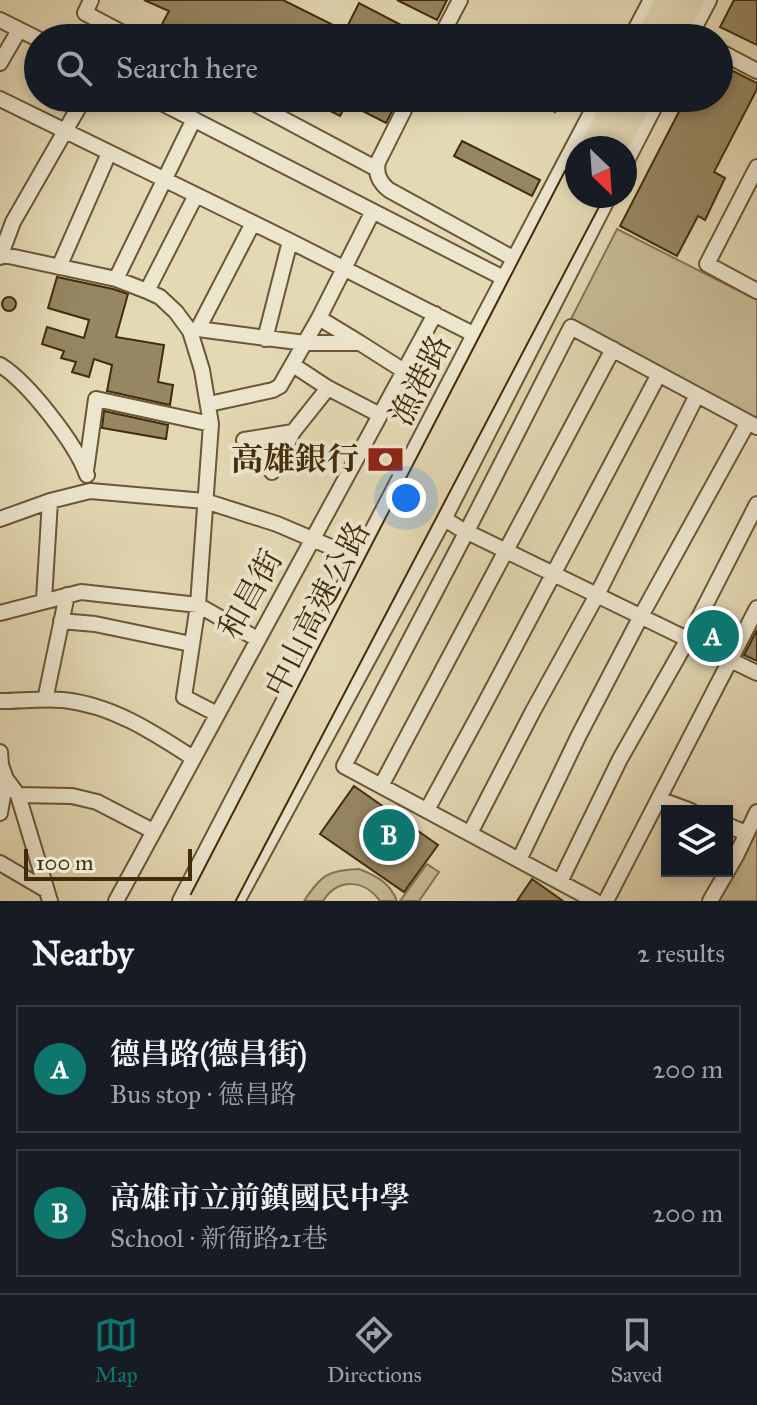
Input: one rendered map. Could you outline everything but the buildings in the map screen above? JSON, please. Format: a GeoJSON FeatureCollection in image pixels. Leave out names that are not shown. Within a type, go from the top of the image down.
{"type":"FeatureCollection","features":[{"type":"Feature","properties":{"kind":"highway"},"geometry":{"type":"LineString","coordinates":[[655,24],[668,0]]}},
{"type":"Feature","properties":{"kind":"highway"},"geometry":{"type":"LineString","coordinates":[[679,24],[692,0]]}},
{"type":"Feature","properties":{"kind":"highway"},"geometry":{"type":"LineString","coordinates":[[598,136],[610,112]]}},
{"type":"Feature","properties":{"kind":"highway"},"geometry":{"type":"LineString","coordinates":[[621,136],[634,112]]}},
{"type":"Feature","properties":{"kind":"highway","name":"中山高速公路"},"geometry":{"type":"LineString","coordinates":[[202,901],[565,199]]}},
{"type":"Feature","properties":{"kind":"highway","name":"中山高速公路"},"geometry":{"type":"LineString","coordinates":[[221,901],[584,208]]}},
{"type":"Feature","properties":{"kind":"street"},"geometry":{"type":"LineString","coordinates":[[447,24],[460,0]]}},
{"type":"Feature","properties":{"kind":"street"},"geometry":{"type":"LineString","coordinates":[[639,24],[652,0]]}},
{"type":"Feature","properties":{"kind":"street"},"geometry":{"type":"LineString","coordinates":[[695,24],[708,0]]}},
{"type":"Feature","properties":{"kind":"street"},"geometry":{"type":"LineString","coordinates":[[88,6],[113,24]]}},
{"type":"Feature","properties":{"kind":"street"},"geometry":{"type":"LineString","coordinates":[[0,20],[24,32]]}},
{"type":"Feature","properties":{"kind":"street"},"geometry":{"type":"LineString","coordinates":[[0,63],[19,30]]}},
{"type":"Feature","properties":{"kind":"street"},"geometry":{"type":"LineString","coordinates":[[733,58],[757,71]]}},
{"type":"Feature","properties":{"kind":"street"},"geometry":{"type":"LineString","coordinates":[[0,99],[24,111]]}},
{"type":"Feature","properties":{"kind":"street"},"geometry":{"type":"LineString","coordinates":[[26,112],[475,335]]}},
{"type":"Feature","properties":{"kind":"street"},"geometry":{"type":"LineString","coordinates":[[76,112],[13,222],[0,255],[116,279],[160,297],[194,330],[211,424],[198,605],[184,697],[217,714]]}},
{"type":"Feature","properties":{"kind":"street"},"geometry":{"type":"LineString","coordinates":[[180,112],[552,305]]}},
{"type":"Feature","properties":{"kind":"street"},"geometry":{"type":"LineString","coordinates":[[270,112],[377,169]]}},
{"type":"Feature","properties":{"kind":"street"},"geometry":{"type":"LineString","coordinates":[[403,112],[378,162],[377,169],[383,185],[563,285]]}},
{"type":"Feature","properties":{"kind":"street","name":"漁港路"},"geometry":{"type":"LineString","coordinates":[[181,901],[593,112]]}},
{"type":"Feature","properties":{"kind":"street"},"geometry":{"type":"LineString","coordinates":[[637,139],[651,112]]}},
{"type":"Feature","properties":{"kind":"street"},"geometry":{"type":"LineString","coordinates":[[116,279],[194,119]]}},
{"type":"Feature","properties":{"kind":"street"},"geometry":{"type":"LineString","coordinates":[[59,267],[109,153]]}},
{"type":"Feature","properties":{"kind":"street"},"geometry":{"type":"LineString","coordinates":[[757,167],[707,264],[757,291]]}},
{"type":"Feature","properties":{"kind":"street"},"geometry":{"type":"LineString","coordinates":[[147,291],[196,195]]}},
{"type":"Feature","properties":{"kind":"street"},"geometry":{"type":"LineString","coordinates":[[236,901],[443,519],[602,208]]}},
{"type":"Feature","properties":{"kind":"street"},"geometry":{"type":"LineString","coordinates":[[209,404],[280,386],[319,318],[373,211]]}},
{"type":"Feature","properties":{"kind":"street"},"geometry":{"type":"LineString","coordinates":[[194,330],[253,223]]}},
{"type":"Feature","properties":{"kind":"street"},"geometry":{"type":"LineString","coordinates":[[265,339],[290,241]]}},
{"type":"Feature","properties":{"kind":"street","name":"和昌街"},"geometry":{"type":"LineString","coordinates":[[116,901],[435,314]]}},
{"type":"Feature","properties":{"kind":"street"},"geometry":{"type":"LineString","coordinates":[[319,318],[404,371]]}},
{"type":"Feature","properties":{"kind":"street"},"geometry":{"type":"LineString","coordinates":[[519,860],[641,616],[752,424],[571,327],[344,766],[595,901]]}},
{"type":"Feature","properties":{"kind":"street"},"geometry":{"type":"LineString","coordinates":[[194,330],[305,343],[360,343]]}},
{"type":"Feature","properties":{"kind":"street"},"geometry":{"type":"LineString","coordinates":[[381,786],[613,349]]}},
{"type":"Feature","properties":{"kind":"street"},"geometry":{"type":"LineString","coordinates":[[0,365],[34,395],[86,471]]}},
{"type":"Feature","properties":{"kind":"street"},"geometry":{"type":"LineString","coordinates":[[293,365],[328,388],[380,415]]}},
{"type":"Feature","properties":{"kind":"street"},"geometry":{"type":"LineString","coordinates":[[427,810],[659,374]]}},
{"type":"Feature","properties":{"kind":"street"},"geometry":{"type":"LineString","coordinates":[[272,472],[293,432],[328,388]]}},
{"type":"Feature","properties":{"kind":"street"},"geometry":{"type":"LineString","coordinates":[[470,833],[597,595],[697,395]]}},
{"type":"Feature","properties":{"kind":"street"},"geometry":{"type":"LineString","coordinates":[[90,491],[86,471],[96,399],[211,424]]}},
{"type":"Feature","properties":{"kind":"street"},"geometry":{"type":"LineString","coordinates":[[244,440],[293,432]]}},
{"type":"Feature","properties":{"kind":"street"},"geometry":{"type":"LineString","coordinates":[[397,488],[443,519],[757,673]]}},
{"type":"Feature","properties":{"kind":"street"},"geometry":{"type":"LineString","coordinates":[[0,519],[90,491],[205,501],[277,524],[359,559]]}},
{"type":"Feature","properties":{"kind":"street"},"geometry":{"type":"LineString","coordinates":[[44,600],[50,501]]}},
{"type":"Feature","properties":{"kind":"street"},"geometry":{"type":"LineString","coordinates":[[560,882],[620,759],[688,639],[757,504]]}},
{"type":"Feature","properties":{"kind":"street"},"geometry":{"type":"LineString","coordinates":[[0,613],[81,592],[198,605],[257,639]]}},
{"type":"Feature","properties":{"kind":"street"},"geometry":{"type":"LineString","coordinates":[[45,700],[67,595]]}},
{"type":"Feature","properties":{"kind":"street"},"geometry":{"type":"LineString","coordinates":[[606,901],[757,608]]}},
{"type":"Feature","properties":{"kind":"street"},"geometry":{"type":"LineString","coordinates":[[61,621],[95,624],[191,644]]}},
{"type":"Feature","properties":{"kind":"street"},"geometry":{"type":"LineString","coordinates":[[0,701],[64,700],[106,710],[144,727],[193,758]]}},
{"type":"Feature","properties":{"kind":"street"},"geometry":{"type":"LineString","coordinates":[[0,752],[6,779],[18,795],[48,895]]}},
{"type":"Feature","properties":{"kind":"street"},"geometry":{"type":"LineString","coordinates":[[0,813],[6,779]]}},
{"type":"Feature","properties":{"kind":"street"},"geometry":{"type":"LineString","coordinates":[[18,795],[72,796],[97,802],[153,831]]}},
{"type":"Feature","properties":{"kind":"street"},"geometry":{"type":"LineString","coordinates":[[659,799],[675,805]]}},
{"type":"Feature","properties":{"kind":"street"},"geometry":{"type":"LineString","coordinates":[[710,901],[757,812]]}},
{"type":"Feature","properties":{"kind":"street"},"geometry":{"type":"LineString","coordinates":[[733,828],[746,833]]}},
{"type":"Feature","properties":{"kind":"street"},"geometry":{"type":"LineString","coordinates":[[0,863],[48,895]]}},
{"type":"Feature","properties":{"kind":"shaded area"},"geometry":{"type":"Polygon","coordinates":[[[617,229],[757,300],[757,419],[571,319],[617,229]]]}},
{"type":"Feature","properties":{"kind":"shaded area"},"geometry":{"type":"Polygon","coordinates":[[[757,828],[757,901],[717,901],[733,877],[757,828]]]}},
{"type":"Feature","properties":{"kind":"shaded area"},"geometry":{"type":"Polygon","coordinates":[[[427,864],[439,872],[419,901],[400,901],[427,864]]]}},
{"type":"Feature","properties":{"kind":"shaded area"},"geometry":{"type":"Polygon","coordinates":[[[359,869],[382,881],[397,901],[380,901],[366,888],[351,884],[336,888],[323,901],[304,901],[326,876],[359,869]]]}},
{"type":"Feature","properties":{"kind":"place","name":"高雄銀行"},"geometry":{"type":"Point","coordinates":[385,459]}},
{"type":"Feature","properties":{"kind":"place","name":"德昌路(德昌街)"},"geometry":{"type":"Point","coordinates":[713,636]}},
{"type":"Feature","properties":{"kind":"place","name":"高雄市立前鎮國民中學"},"geometry":{"type":"Point","coordinates":[389,835]}}]}
